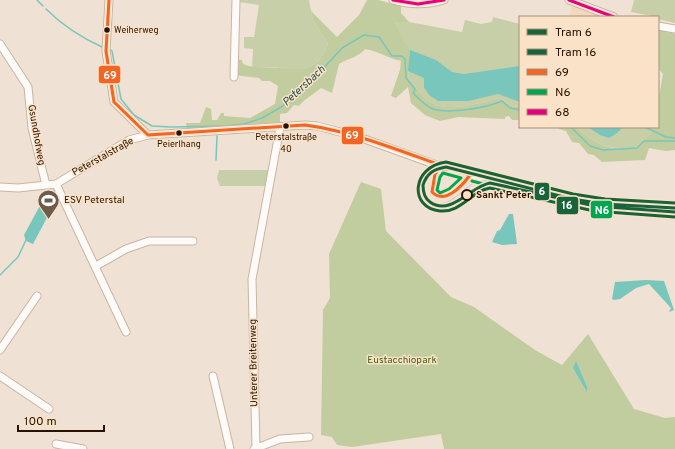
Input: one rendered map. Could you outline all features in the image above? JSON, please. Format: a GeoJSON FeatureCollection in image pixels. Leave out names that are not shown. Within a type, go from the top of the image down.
{"type":"FeatureCollection","features":[{"type":"Feature","properties":{"kind":"street"},"geometry":{"type":"LineString","coordinates":[[109,0],[106,49],[114,102],[148,135]]}},
{"type":"Feature","properties":{"kind":"street"},"geometry":{"type":"LineString","coordinates":[[234,77],[236,0]]}},
{"type":"Feature","properties":{"kind":"street"},"geometry":{"type":"LineString","coordinates":[[393,0],[405,4],[433,4],[444,0]]}},
{"type":"Feature","properties":{"kind":"street"},"geometry":{"type":"LineString","coordinates":[[569,0],[611,16]]}},
{"type":"Feature","properties":{"kind":"street"},"geometry":{"type":"LineString","coordinates":[[659,26],[675,29]]}},
{"type":"Feature","properties":{"kind":"street","name":"Gsundhofweg"},"geometry":{"type":"LineString","coordinates":[[0,44],[28,87],[32,128],[46,185]]}},
{"type":"Feature","properties":{"kind":"street","name":"Peterstalstraße"},"geometry":{"type":"LineString","coordinates":[[0,187],[56,184],[128,140],[148,135],[280,128],[306,125],[342,132],[442,167],[573,201],[600,205],[675,210]]}},
{"type":"Feature","properties":{"kind":"street","name":"Unterer Breitenweg"},"geometry":{"type":"LineString","coordinates":[[280,128],[252,279],[255,448],[280,439],[309,437]]}},
{"type":"Feature","properties":{"kind":"street"},"geometry":{"type":"LineString","coordinates":[[56,184],[126,332]]}},
{"type":"Feature","properties":{"kind":"street"},"geometry":{"type":"LineString","coordinates":[[96,266],[126,249],[149,241],[193,242]]}},
{"type":"Feature","properties":{"kind":"street"},"geometry":{"type":"LineString","coordinates":[[0,350],[3,339],[38,296]]}},
{"type":"Feature","properties":{"kind":"street"},"geometry":{"type":"LineString","coordinates":[[0,376],[49,409]]}},
{"type":"Feature","properties":{"kind":"street"},"geometry":{"type":"LineString","coordinates":[[213,376],[230,449]]}},
{"type":"Feature","properties":{"kind":"street"},"geometry":{"type":"LineString","coordinates":[[56,444],[83,449]]}},
{"type":"Feature","properties":{"kind":"shaded area"},"geometry":{"type":"Polygon","coordinates":[[[572,7],[601,16],[569,16],[572,7]]]}},
{"type":"Feature","properties":{"kind":"green space"},"geometry":{"type":"Polygon","coordinates":[[[239,0],[309,0],[313,20],[328,44],[320,59],[315,64],[304,69],[252,68],[253,49],[244,48],[244,37],[254,37],[259,5],[239,2],[239,0]]]}},
{"type":"Feature","properties":{"kind":"green space"},"geometry":{"type":"Polygon","coordinates":[[[367,0],[378,0],[401,6],[401,13],[409,22],[394,22],[410,50],[408,78],[429,101],[444,107],[453,107],[473,105],[499,98],[512,106],[519,107],[519,120],[512,120],[509,116],[505,117],[505,119],[458,117],[440,121],[425,115],[411,103],[408,87],[396,98],[391,96],[400,70],[401,61],[365,49],[356,56],[339,64],[332,93],[321,88],[299,106],[294,105],[287,113],[280,114],[280,123],[248,128],[187,129],[186,123],[200,123],[206,107],[211,109],[212,120],[217,120],[221,113],[224,113],[224,116],[250,118],[275,104],[278,86],[270,81],[262,81],[259,78],[235,75],[237,59],[242,60],[243,64],[248,66],[257,67],[297,69],[310,67],[320,59],[328,44],[313,20],[311,11],[337,37],[359,15],[367,0]]]}},
{"type":"Feature","properties":{"kind":"green space"},"geometry":{"type":"Polygon","coordinates":[[[634,0],[675,0],[675,23],[659,19],[659,16],[631,12],[634,0]]]}},
{"type":"Feature","properties":{"kind":"green space"},"geometry":{"type":"Polygon","coordinates":[[[493,17],[519,24],[519,107],[512,106],[499,98],[473,105],[453,107],[436,105],[426,99],[408,78],[410,50],[393,22],[409,22],[462,32],[465,20],[481,24],[492,22],[493,17]]]}},
{"type":"Feature","properties":{"kind":"green space"},"geometry":{"type":"Polygon","coordinates":[[[659,30],[675,34],[675,150],[666,151],[649,148],[645,160],[602,162],[594,155],[588,154],[579,143],[572,142],[566,131],[559,129],[577,128],[590,138],[604,145],[619,149],[637,148],[653,128],[659,128],[659,97],[663,74],[659,69],[659,30]]]}},
{"type":"Feature","properties":{"kind":"green space"},"geometry":{"type":"Polygon","coordinates":[[[577,128],[653,128],[637,148],[610,147],[590,138],[577,128]]]}},
{"type":"Feature","properties":{"kind":"green space"},"geometry":{"type":"Polygon","coordinates":[[[219,170],[269,170],[266,186],[220,186],[217,178],[219,170]]]}},
{"type":"Feature","properties":{"kind":"green space","name":"Eustacchiopark"},"geometry":{"type":"Polygon","coordinates":[[[361,182],[381,189],[386,231],[451,297],[474,307],[535,350],[562,365],[588,334],[634,409],[665,418],[675,417],[675,449],[444,449],[441,434],[352,447],[337,445],[332,437],[321,435],[323,310],[330,298],[329,254],[361,182]]]}},
{"type":"Feature","properties":{"kind":"water"},"geometry":{"type":"Polygon","coordinates":[[[410,50],[436,60],[452,72],[464,74],[519,66],[519,102],[498,94],[468,101],[438,101],[429,95],[424,87],[424,78],[408,71],[410,50]]]}},
{"type":"Feature","properties":{"kind":"water"},"geometry":{"type":"Polygon","coordinates":[[[590,128],[622,128],[609,138],[600,135],[590,128]]]}},
{"type":"Feature","properties":{"kind":"water"},"geometry":{"type":"Polygon","coordinates":[[[54,189],[59,195],[33,244],[26,241],[24,235],[44,198],[48,200],[54,189]]]}},
{"type":"Feature","properties":{"kind":"water"},"geometry":{"type":"Polygon","coordinates":[[[509,214],[513,214],[517,244],[502,245],[492,242],[497,231],[500,230],[509,214]]]}},
{"type":"Feature","properties":{"kind":"water"},"geometry":{"type":"Polygon","coordinates":[[[646,280],[664,281],[674,310],[669,312],[671,308],[649,284],[636,288],[620,299],[612,299],[615,282],[646,280]]]}},
{"type":"Feature","properties":{"kind":"water"},"geometry":{"type":"Polygon","coordinates":[[[576,361],[587,387],[587,392],[573,368],[576,361]]]}},
{"type":"Feature","properties":{"kind":"waterway","name":"Petersbach"},"geometry":{"type":"LineString","coordinates":[[37,0],[43,6]]}},
{"type":"Feature","properties":{"kind":"waterway","name":"Petersbach"},"geometry":{"type":"LineString","coordinates":[[46,9],[73,31],[104,48]]}},
{"type":"Feature","properties":{"kind":"waterway","name":"Petersbach"},"geometry":{"type":"LineString","coordinates":[[108,49],[112,51],[121,99],[134,115],[152,126],[226,126],[244,124],[262,118],[283,106],[293,94],[310,83],[342,48],[364,35],[379,37],[392,56],[402,56],[405,59],[406,78],[415,89],[413,93],[430,108],[458,111],[495,104],[502,101],[510,108],[519,110]]}},
{"type":"Feature","properties":{"kind":"waterway","name":"Petersbach"},"geometry":{"type":"LineString","coordinates":[[572,128],[590,146],[603,150],[637,148],[644,141],[675,141]]}},
{"type":"Feature","properties":{"kind":"waterway"},"geometry":{"type":"LineString","coordinates":[[647,128],[666,137],[675,138]]}},
{"type":"Feature","properties":{"kind":"waterway"},"geometry":{"type":"LineString","coordinates":[[216,160],[217,136]]}},
{"type":"Feature","properties":{"kind":"waterway"},"geometry":{"type":"LineString","coordinates":[[0,275],[18,257],[26,240]]}},
{"type":"Feature","properties":{"kind":"tram line","name":"16"},"geometry":{"type":"LineString","coordinates":[[675,203],[605,199],[573,194],[446,162],[434,165],[426,171],[418,187],[419,195],[423,203],[430,208],[440,211],[454,209],[477,193],[490,188],[594,211],[675,217]]}},
{"type":"Feature","properties":{"kind":"tram line","name":"6"},"geometry":{"type":"LineString","coordinates":[[675,208],[604,204],[572,199],[446,167],[432,172],[427,177],[423,185],[426,199],[438,206],[446,206],[453,203],[483,185],[490,183],[595,206],[675,212]]}},
{"type":"Feature","properties":{"kind":"tram line"},"geometry":{"type":"LineString","coordinates":[[453,169],[442,168],[429,173],[426,177],[423,188],[429,200],[438,204],[450,201],[472,184],[481,180],[503,184]]}},
{"type":"Feature","properties":{"kind":"transit line","name":"69"},"geometry":{"type":"LineString","coordinates":[[109,0],[106,51],[114,102],[148,135]]}},
{"type":"Feature","properties":{"kind":"transit line","name":"68"},"geometry":{"type":"LineString","coordinates":[[393,0],[418,4],[444,0]]}},
{"type":"Feature","properties":{"kind":"transit line","name":"68"},"geometry":{"type":"LineString","coordinates":[[569,0],[611,16]]}},
{"type":"Feature","properties":{"kind":"transit line","name":"69"},"geometry":{"type":"LineString","coordinates":[[148,135],[305,125],[348,134],[368,140],[470,175],[458,189],[448,195],[437,195],[432,192],[435,174],[439,169],[448,169]]}},
{"type":"Feature","properties":{"kind":"transit line","name":"N6"},"geometry":{"type":"LineString","coordinates":[[443,173],[461,178],[449,189],[440,193],[437,190],[440,177],[443,173]]}},
{"type":"Feature","properties":{"kind":"transit line","name":"N6"},"geometry":{"type":"LineString","coordinates":[[472,181],[537,198],[592,209],[675,215]]}},
{"type":"Feature","properties":{"kind":"place","name":"Weiherweg"},"geometry":{"type":"Point","coordinates":[107,30]}},
{"type":"Feature","properties":{"kind":"place","name":"Peterstalstraße 40"},"geometry":{"type":"Point","coordinates":[286,126]}},
{"type":"Feature","properties":{"kind":"place","name":"Peierlhang"},"geometry":{"type":"Point","coordinates":[179,133]}},
{"type":"Feature","properties":{"kind":"place","name":"Sankt Peter"},"geometry":{"type":"Point","coordinates":[467,195]}},
{"type":"Feature","properties":{"kind":"place","name":"ESV Peterstal"},"geometry":{"type":"Point","coordinates":[49,220]}}]}
